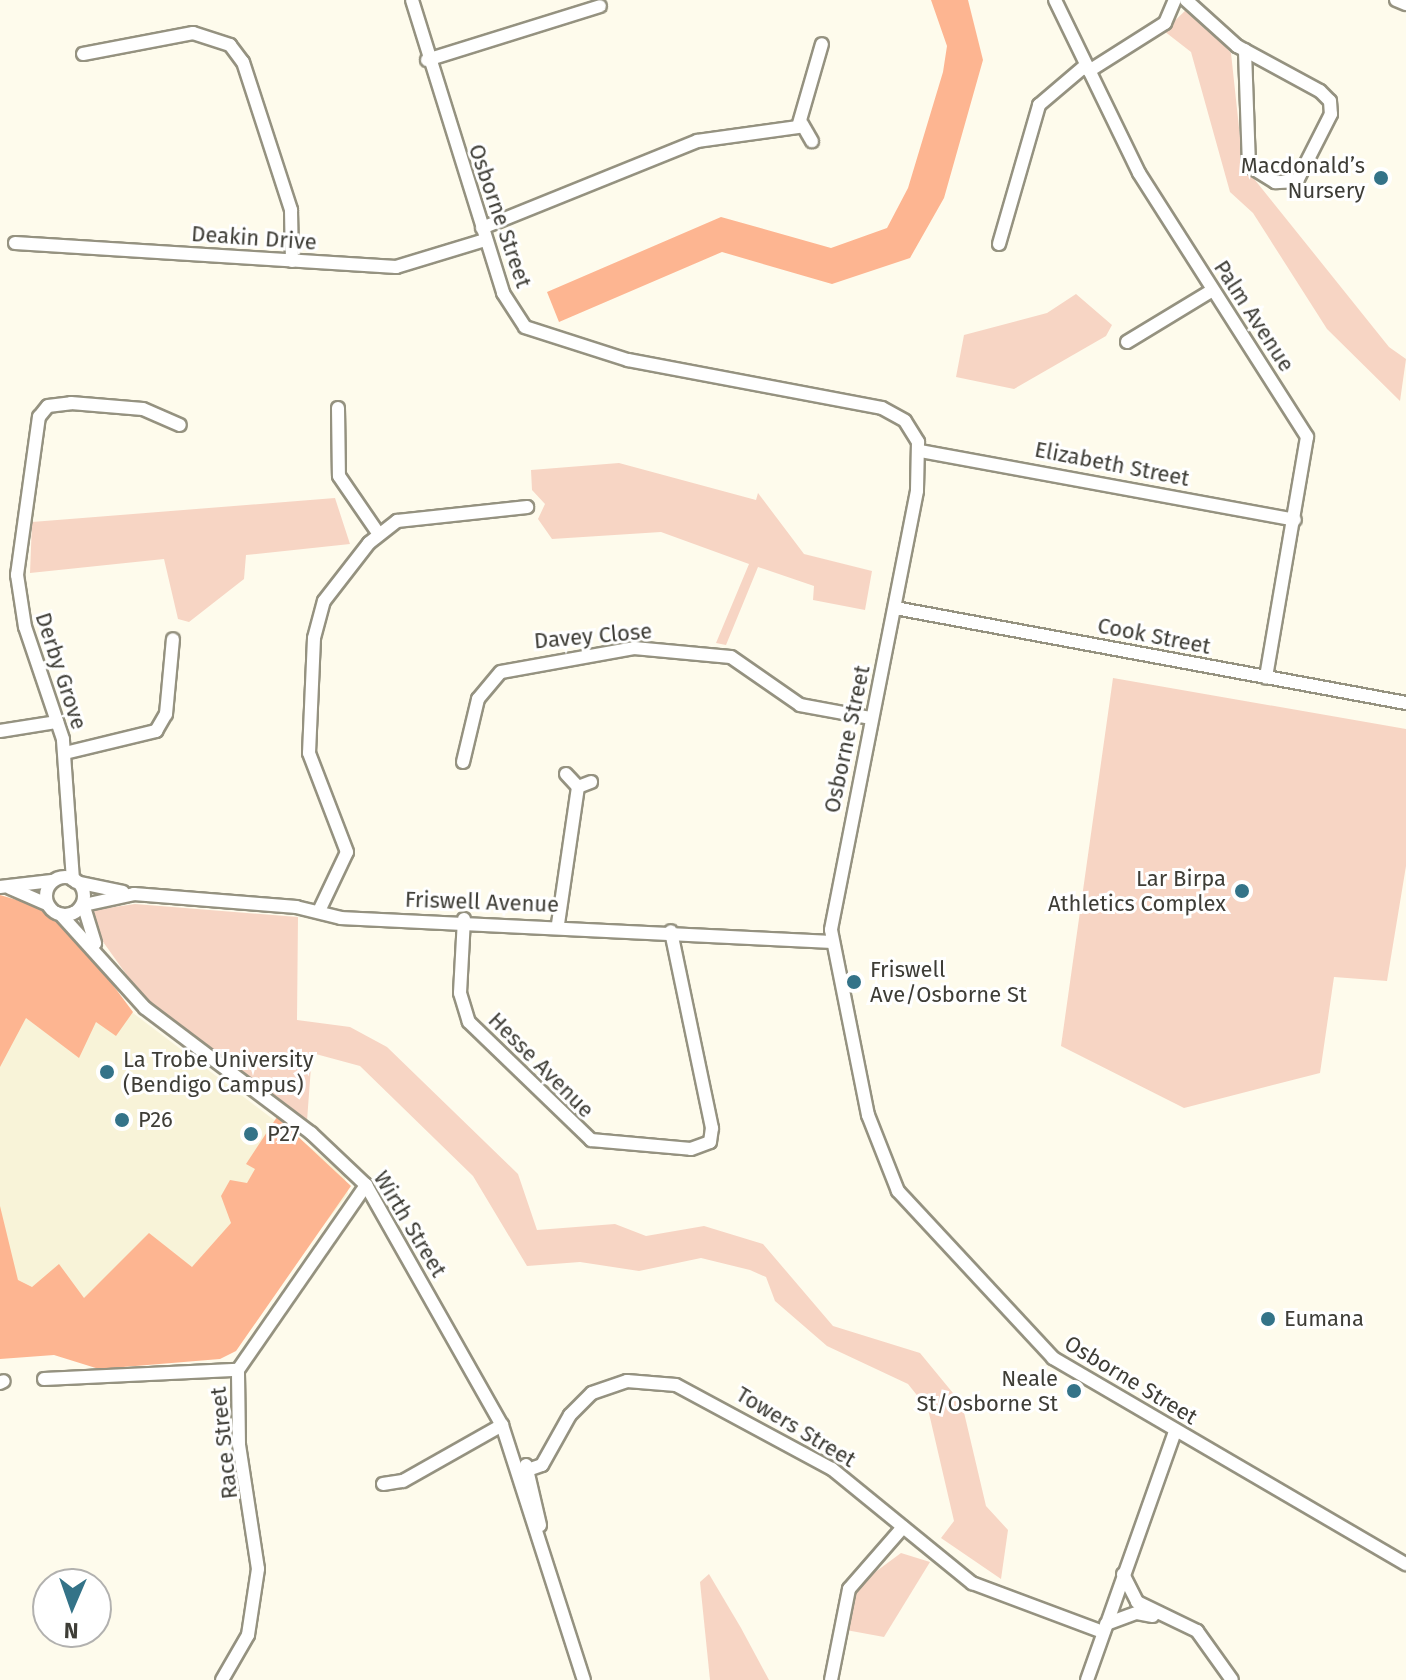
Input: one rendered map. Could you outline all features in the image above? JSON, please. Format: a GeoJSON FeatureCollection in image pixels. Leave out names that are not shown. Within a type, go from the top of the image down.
{"type":"FeatureCollection","features":[{"type":"Feature","properties":{"kind":"street","name":"Osborne Street"},"geometry":{"type":"LineString","coordinates":[[412,0],[427,60],[510,307],[537,334],[651,365],[882,408],[905,421],[920,451],[895,608],[870,718],[831,942],[868,1115],[898,1191],[1053,1358],[1406,1564]]}},
{"type":"Feature","properties":{"kind":"street","name":"Palm Avenue"},"geometry":{"type":"LineString","coordinates":[[1055,0],[1139,173],[1307,437],[1266,678]]}},
{"type":"Feature","properties":{"kind":"street"},"geometry":{"type":"LineString","coordinates":[[999,244],[1039,105],[1088,68],[1165,23],[1175,0]]}},
{"type":"Feature","properties":{"kind":"street"},"geometry":{"type":"LineString","coordinates":[[1186,0],[1245,50],[1330,101],[1331,114],[1297,181],[1275,182],[1249,166],[1245,50]]}},
{"type":"Feature","properties":{"kind":"street"},"geometry":{"type":"LineString","coordinates":[[1396,0],[1406,4]]}},
{"type":"Feature","properties":{"kind":"street"},"geometry":{"type":"LineString","coordinates":[[427,60],[600,6]]}},
{"type":"Feature","properties":{"kind":"street"},"geometry":{"type":"LineString","coordinates":[[83,54],[193,33],[230,45],[243,62],[291,210],[292,261]]}},
{"type":"Feature","properties":{"kind":"street"},"geometry":{"type":"LineString","coordinates":[[812,141],[802,124],[822,44]]}},
{"type":"Feature","properties":{"kind":"street","name":"Deakin Drive"},"geometry":{"type":"LineString","coordinates":[[15,243],[396,267],[484,234],[697,141],[802,124]]}},
{"type":"Feature","properties":{"kind":"street"},"geometry":{"type":"LineString","coordinates":[[1127,342],[1213,290]]}},
{"type":"Feature","properties":{"kind":"street","name":"Derby Grove"},"geometry":{"type":"LineString","coordinates":[[84,906],[66,850],[65,753],[25,627],[17,575],[39,417],[48,406],[71,403],[143,409],[180,425]]}},
{"type":"Feature","properties":{"kind":"street"},"geometry":{"type":"LineString","coordinates":[[338,408],[339,476],[378,533]]}},
{"type":"Feature","properties":{"kind":"street","name":"Elizabeth Street"},"geometry":{"type":"LineString","coordinates":[[920,451],[1295,520]]}},
{"type":"Feature","properties":{"kind":"street"},"geometry":{"type":"LineString","coordinates":[[319,911],[347,846],[309,753],[315,629],[332,589],[378,533],[429,513],[527,507]]}},
{"type":"Feature","properties":{"kind":"street","name":"Cook Street"},"geometry":{"type":"LineString","coordinates":[[895,608],[1406,703]]}},
{"type":"Feature","properties":{"kind":"street"},"geometry":{"type":"LineString","coordinates":[[65,753],[156,731],[166,714],[173,639]]}},
{"type":"Feature","properties":{"kind":"street","name":"Davey Close"},"geometry":{"type":"LineString","coordinates":[[463,762],[478,699],[501,672],[634,648],[731,657],[800,705],[870,718]]}},
{"type":"Feature","properties":{"kind":"street"},"geometry":{"type":"LineString","coordinates":[[0,731],[57,722]]}},
{"type":"Feature","properties":{"kind":"street"},"geometry":{"type":"LineString","coordinates":[[566,774],[578,787]]}},
{"type":"Feature","properties":{"kind":"street"},"geometry":{"type":"LineString","coordinates":[[578,787],[591,782]]}},
{"type":"Feature","properties":{"kind":"street"},"geometry":{"type":"LineString","coordinates":[[558,924],[578,787]]}},
{"type":"Feature","properties":{"kind":"street","name":"Derby Grove"},"geometry":{"type":"LineString","coordinates":[[48,905],[53,880],[66,850]]}},
{"type":"Feature","properties":{"kind":"street"},"geometry":{"type":"LineString","coordinates":[[3,887],[53,880]]}},
{"type":"Feature","properties":{"kind":"street","name":"Friswell Avenue"},"geometry":{"type":"LineString","coordinates":[[53,880],[74,881],[134,894],[319,911],[341,918],[464,919],[831,942]]}},
{"type":"Feature","properties":{"kind":"street"},"geometry":{"type":"LineString","coordinates":[[3,887],[48,905]]}},
{"type":"Feature","properties":{"kind":"street","name":"Friswell Avenue"},"geometry":{"type":"LineString","coordinates":[[61,915],[134,894]]}},
{"type":"Feature","properties":{"kind":"street","name":"Wirth Street"},"geometry":{"type":"LineString","coordinates":[[48,905],[99,953],[145,1008],[318,1139],[366,1185],[502,1425],[524,1472],[584,1680]]}},
{"type":"Feature","properties":{"kind":"street","name":"Wirth Street"},"geometry":{"type":"LineString","coordinates":[[84,906],[99,953]]}},
{"type":"Feature","properties":{"kind":"street","name":"Hesse Avenue"},"geometry":{"type":"LineString","coordinates":[[464,919],[460,993],[469,1022],[591,1140],[691,1149],[710,1142],[712,1128],[671,931]]}},
{"type":"Feature","properties":{"kind":"street","name":"Race Street"},"geometry":{"type":"LineString","coordinates":[[222,1680],[248,1635],[258,1569],[239,1445],[238,1370],[366,1185]]}},
{"type":"Feature","properties":{"kind":"street"},"geometry":{"type":"LineString","coordinates":[[44,1379],[238,1370]]}},
{"type":"Feature","properties":{"kind":"street","name":"Towers Street"},"geometry":{"type":"LineString","coordinates":[[524,1472],[592,1393],[660,1381],[707,1398],[822,1462],[982,1589],[1105,1628]]}},
{"type":"Feature","properties":{"kind":"street"},"geometry":{"type":"LineString","coordinates":[[383,1484],[403,1481],[502,1425]]}},
{"type":"Feature","properties":{"kind":"street"},"geometry":{"type":"LineString","coordinates":[[1087,1680],[1175,1431]]}},
{"type":"Feature","properties":{"kind":"street"},"geometry":{"type":"LineString","coordinates":[[831,1680],[849,1589],[903,1527]]}},
{"type":"Feature","properties":{"kind":"street","name":"Osborne Street"},"geometry":{"type":"LineString","coordinates":[[1384,1551],[1406,1553]]}},
{"type":"Feature","properties":{"kind":"street"},"geometry":{"type":"LineString","coordinates":[[1123,1574],[1137,1602],[1197,1631],[1232,1680]]}},
{"type":"Feature","properties":{"kind":"street"},"geometry":{"type":"LineString","coordinates":[[1105,1628],[1135,1613],[1160,1615]]}},
{"type":"Feature","properties":{"kind":"shaded area"},"geometry":{"type":"Polygon","coordinates":[[[931,0],[968,0],[983,60],[944,198],[910,258],[832,284],[722,252],[559,322],[547,292],[721,217],[831,248],[887,228],[908,188],[943,72],[947,46],[931,0]]]}},
{"type":"Feature","properties":{"kind":"shaded area"},"geometry":{"type":"Polygon","coordinates":[[[1188,8],[1231,53],[1243,165],[1389,347],[1406,359],[1400,401],[1327,329],[1253,213],[1230,192],[1191,52],[1164,31],[1188,8]]]}},
{"type":"Feature","properties":{"kind":"shaded area"},"geometry":{"type":"Polygon","coordinates":[[[1076,294],[1112,325],[1106,336],[1014,389],[956,377],[964,335],[1047,313],[1076,294]]]}},
{"type":"Feature","properties":{"kind":"shaded area"},"geometry":{"type":"Polygon","coordinates":[[[619,463],[756,500],[758,493],[804,554],[872,571],[865,610],[813,600],[814,586],[758,567],[726,645],[716,643],[749,564],[661,532],[552,539],[538,519],[545,504],[532,490],[531,470],[619,463]]]}},
{"type":"Feature","properties":{"kind":"shaded area"},"geometry":{"type":"Polygon","coordinates":[[[335,498],[350,544],[246,555],[244,579],[189,622],[178,619],[164,559],[30,573],[32,522],[335,498]]]}},
{"type":"Feature","properties":{"kind":"shaded area","name":"Lar Birpa Athletics Complex"},"geometry":{"type":"Polygon","coordinates":[[[1113,678],[1406,729],[1406,866],[1387,981],[1334,977],[1320,1073],[1184,1108],[1061,1046],[1113,678]]]}},
{"type":"Feature","properties":{"kind":"shaded area","name":"La Trobe University (Bendigo Campus)"},"geometry":{"type":"Polygon","coordinates":[[[0,895],[77,937],[129,1010],[344,1173],[348,1194],[305,1249],[0,1351],[0,895]]]}},
{"type":"Feature","properties":{"kind":"shaded area"},"geometry":{"type":"Polygon","coordinates":[[[0,895],[44,908],[77,937],[133,1012],[116,1036],[96,1022],[79,1058],[26,1018],[0,1067],[0,895]]]}},
{"type":"Feature","properties":{"kind":"shaded area"},"geometry":{"type":"Polygon","coordinates":[[[135,904],[298,917],[297,1020],[350,1027],[387,1047],[518,1174],[537,1230],[615,1224],[646,1236],[704,1226],[763,1244],[833,1326],[920,1353],[962,1404],[986,1506],[1008,1530],[1001,1579],[941,1538],[954,1521],[928,1409],[908,1384],[827,1346],[775,1301],[766,1277],[750,1270],[701,1258],[639,1271],[580,1262],[527,1266],[473,1176],[360,1066],[312,1053],[307,1121],[141,995],[96,932],[94,910],[135,904]]]}},
{"type":"Feature","properties":{"kind":"shaded area"},"geometry":{"type":"Polygon","coordinates":[[[277,1117],[351,1186],[236,1351],[220,1359],[99,1369],[54,1355],[0,1359],[0,1206],[18,1280],[32,1287],[59,1264],[84,1298],[149,1233],[192,1267],[231,1223],[221,1196],[230,1180],[247,1183],[255,1169],[246,1164],[277,1117]]]}},
{"type":"Feature","properties":{"kind":"shaded area"},"geometry":{"type":"Polygon","coordinates":[[[901,1553],[930,1562],[884,1637],[846,1630],[859,1584],[901,1553]]]}},
{"type":"Feature","properties":{"kind":"shaded area"},"geometry":{"type":"Polygon","coordinates":[[[709,1574],[769,1680],[710,1680],[700,1582],[709,1574]]]}},
{"type":"Feature","properties":{"kind":"place","name":"Macdonald’s Nursery"},"geometry":{"type":"Point","coordinates":[1381,178]}},
{"type":"Feature","properties":{"kind":"place","name":"Lar Birpa Athletics Complex"},"geometry":{"type":"Point","coordinates":[1242,891]}},
{"type":"Feature","properties":{"kind":"place","name":"Friswell Ave/Osborne St"},"geometry":{"type":"Point","coordinates":[854,982]}},
{"type":"Feature","properties":{"kind":"place","name":"La Trobe University (Bendigo Campus)"},"geometry":{"type":"Point","coordinates":[107,1072]}},
{"type":"Feature","properties":{"kind":"place","name":"P26"},"geometry":{"type":"Point","coordinates":[122,1120]}},
{"type":"Feature","properties":{"kind":"place","name":"P27"},"geometry":{"type":"Point","coordinates":[251,1134]}},
{"type":"Feature","properties":{"kind":"place","name":"Eumana"},"geometry":{"type":"Point","coordinates":[1268,1319]}},
{"type":"Feature","properties":{"kind":"place","name":"Neale St/Osborne St"},"geometry":{"type":"Point","coordinates":[1074,1391]}}]}
